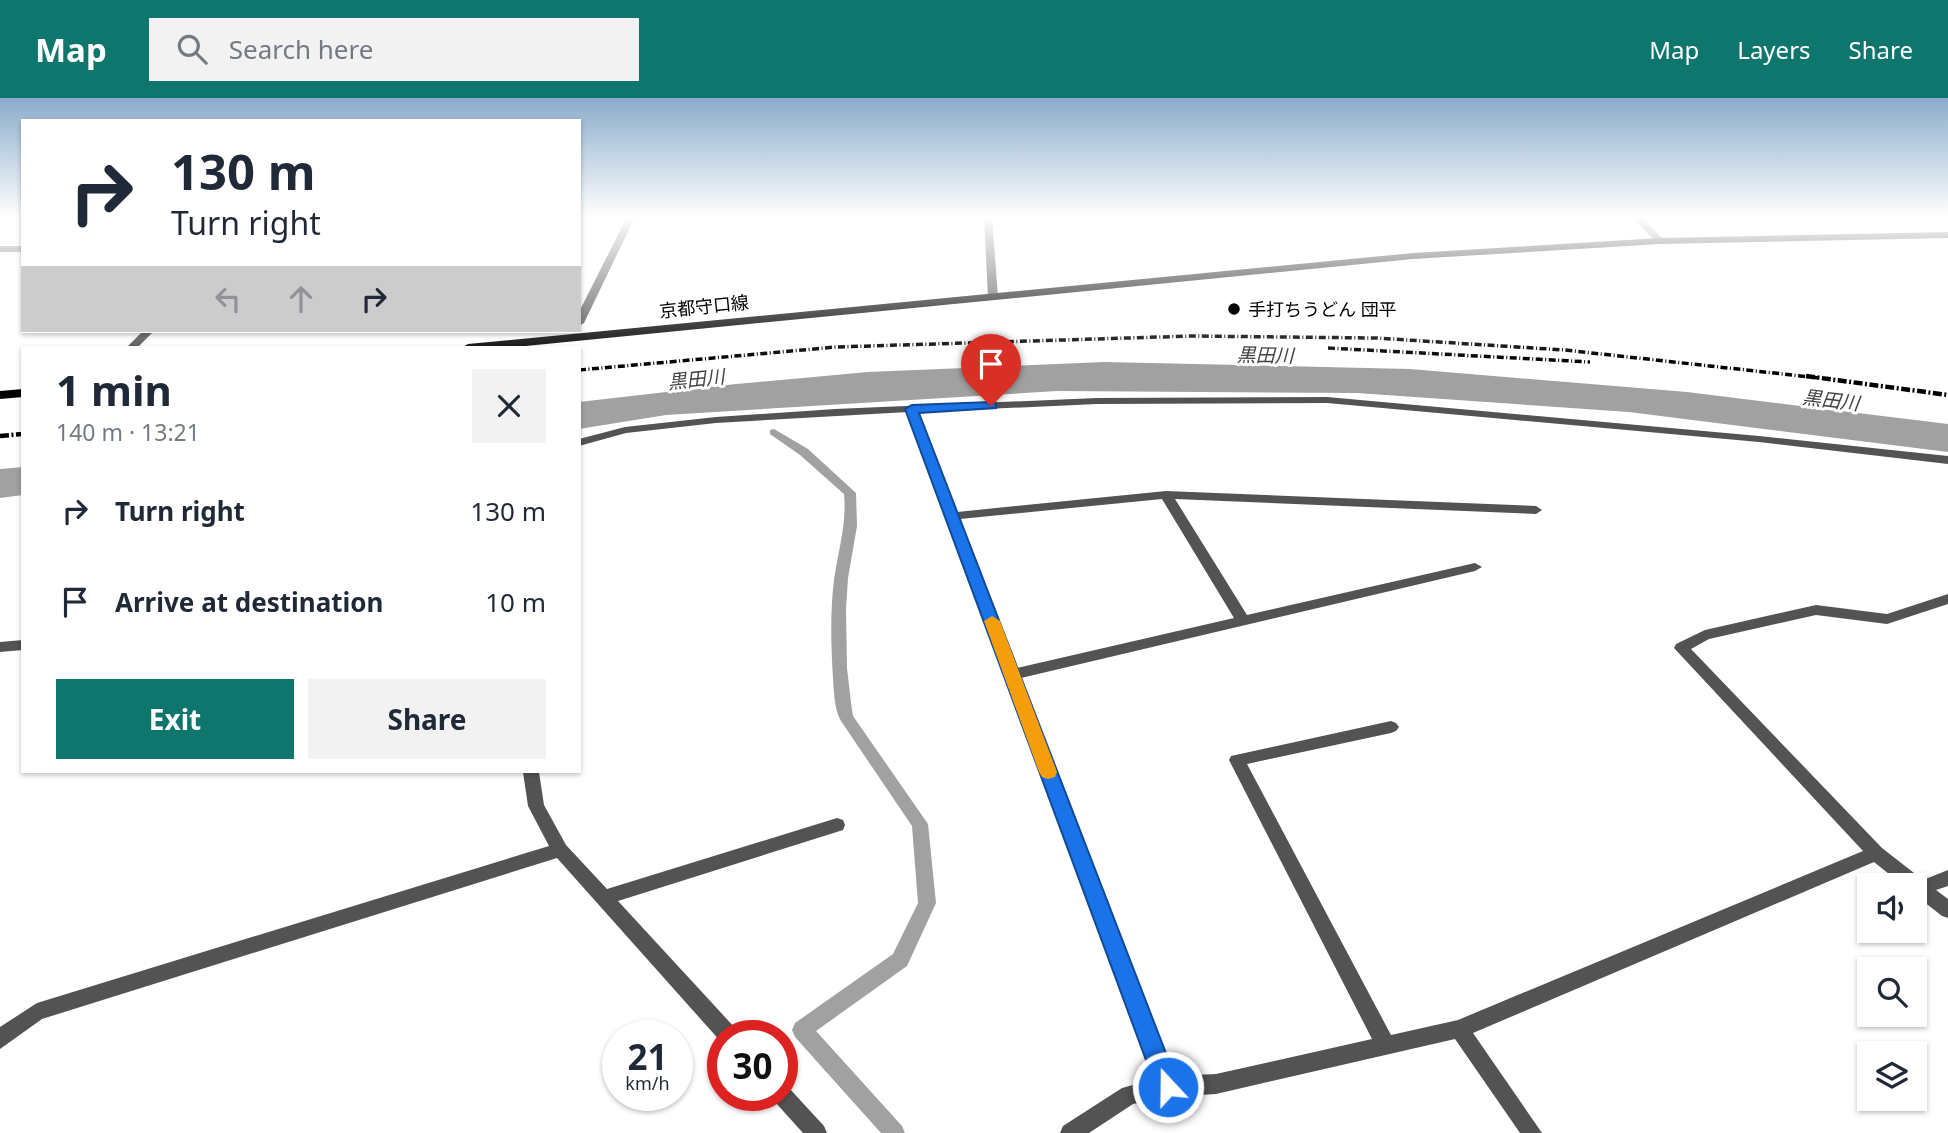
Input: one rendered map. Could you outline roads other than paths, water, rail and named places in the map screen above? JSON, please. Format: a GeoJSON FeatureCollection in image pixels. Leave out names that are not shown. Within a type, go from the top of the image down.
{"type":"FeatureCollection","features":[{"type":"Feature","properties":{"kind":"main road","name":"京都守口線"},"geometry":{"type":"LineString","coordinates":[[505,346],[523,345],[573,334],[993,298],[1320,265]]}},
{"type":"Feature","properties":{"kind":"main road"},"geometry":{"type":"LineString","coordinates":[[0,395],[21,393]]}},
{"type":"Feature","properties":{"kind":"street"},"geometry":{"type":"LineString","coordinates":[[581,319],[607,265]]}},
{"type":"Feature","properties":{"kind":"street"},"geometry":{"type":"LineString","coordinates":[[991,265],[993,298]]}},
{"type":"Feature","properties":{"kind":"street"},"geometry":{"type":"LineString","coordinates":[[133,346],[147,333]]}},
{"type":"Feature","properties":{"kind":"street"},"geometry":{"type":"LineString","coordinates":[[581,442],[625,430],[716,420],[1097,401],[1327,400],[1746,437],[1948,460]]}},
{"type":"Feature","properties":{"kind":"street"},"geometry":{"type":"LineString","coordinates":[[912,409],[1168,1087]]}},
{"type":"Feature","properties":{"kind":"street"},"geometry":{"type":"LineString","coordinates":[[952,516],[1166,495],[1536,510]]}},
{"type":"Feature","properties":{"kind":"street"},"geometry":{"type":"LineString","coordinates":[[1166,495],[1242,621]]}},
{"type":"Feature","properties":{"kind":"street"},"geometry":{"type":"LineString","coordinates":[[1012,675],[1475,566]]}},
{"type":"Feature","properties":{"kind":"street"},"geometry":{"type":"LineString","coordinates":[[1902,873],[1876,853],[1681,648],[1705,635],[1816,610],[1888,619],[1948,599]]}},
{"type":"Feature","properties":{"kind":"street"},"geometry":{"type":"LineString","coordinates":[[0,647],[21,645]]}},
{"type":"Feature","properties":{"kind":"street"},"geometry":{"type":"LineString","coordinates":[[1385,1044],[1237,760],[1391,727]]}},
{"type":"Feature","properties":{"kind":"street"},"geometry":{"type":"LineString","coordinates":[[531,773],[536,806],[561,850],[714,1020]]}},
{"type":"Feature","properties":{"kind":"street"},"geometry":{"type":"LineString","coordinates":[[603,898],[836,825]]}},
{"type":"Feature","properties":{"kind":"street"},"geometry":{"type":"LineString","coordinates":[[0,1039],[37,1012],[561,850]]}},
{"type":"Feature","properties":{"kind":"street"},"geometry":{"type":"LineString","coordinates":[[1070,1133],[1129,1095],[1168,1087],[1216,1084],[1460,1029],[1876,853]]}},
{"type":"Feature","properties":{"kind":"street"},"geometry":{"type":"LineString","coordinates":[[1927,886],[1948,878]]}},
{"type":"Feature","properties":{"kind":"street"},"geometry":{"type":"LineString","coordinates":[[1927,893],[1948,910]]}},
{"type":"Feature","properties":{"kind":"street"},"geometry":{"type":"LineString","coordinates":[[1460,1029],[1532,1133]]}},
{"type":"Feature","properties":{"kind":"street"},"geometry":{"type":"LineString","coordinates":[[797,1111],[817,1133]]}},
{"type":"Feature","properties":{"kind":"waterway"},"geometry":{"type":"LineString","coordinates":[[774,432],[804,452],[850,493],[851,526],[841,578],[839,609],[843,703],[846,717],[920,824],[927,903],[900,960],[802,1030],[895,1133]]}},
{"type":"Feature","properties":{"kind":"railway"},"geometry":{"type":"LineString","coordinates":[[581,370],[836,347],[1192,336],[1376,338],[1565,350],[1819,378]]}},
{"type":"Feature","properties":{"kind":"railway"},"geometry":{"type":"LineString","coordinates":[[1328,348],[1590,362]]}},
{"type":"Feature","properties":{"kind":"railway"},"geometry":{"type":"LineString","coordinates":[[1806,376],[1948,395]]}},
{"type":"Feature","properties":{"kind":"railway"},"geometry":{"type":"LineString","coordinates":[[0,436],[21,434]]}},
{"type":"Feature","properties":{"kind":"place","name":"手打ちうどん 団平"},"geometry":{"type":"Point","coordinates":[1234,309]}},
{"type":"Feature","properties":{"kind":"water label","name":"黒田川"},"geometry":{"type":"Point","coordinates":[1265,355]}},
{"type":"Feature","properties":{"kind":"water label","name":"黒田川"},"geometry":{"type":"Point","coordinates":[696,379]}},
{"type":"Feature","properties":{"kind":"water label","name":"黒田川"},"geometry":{"type":"Point","coordinates":[1831,400]}}]}
